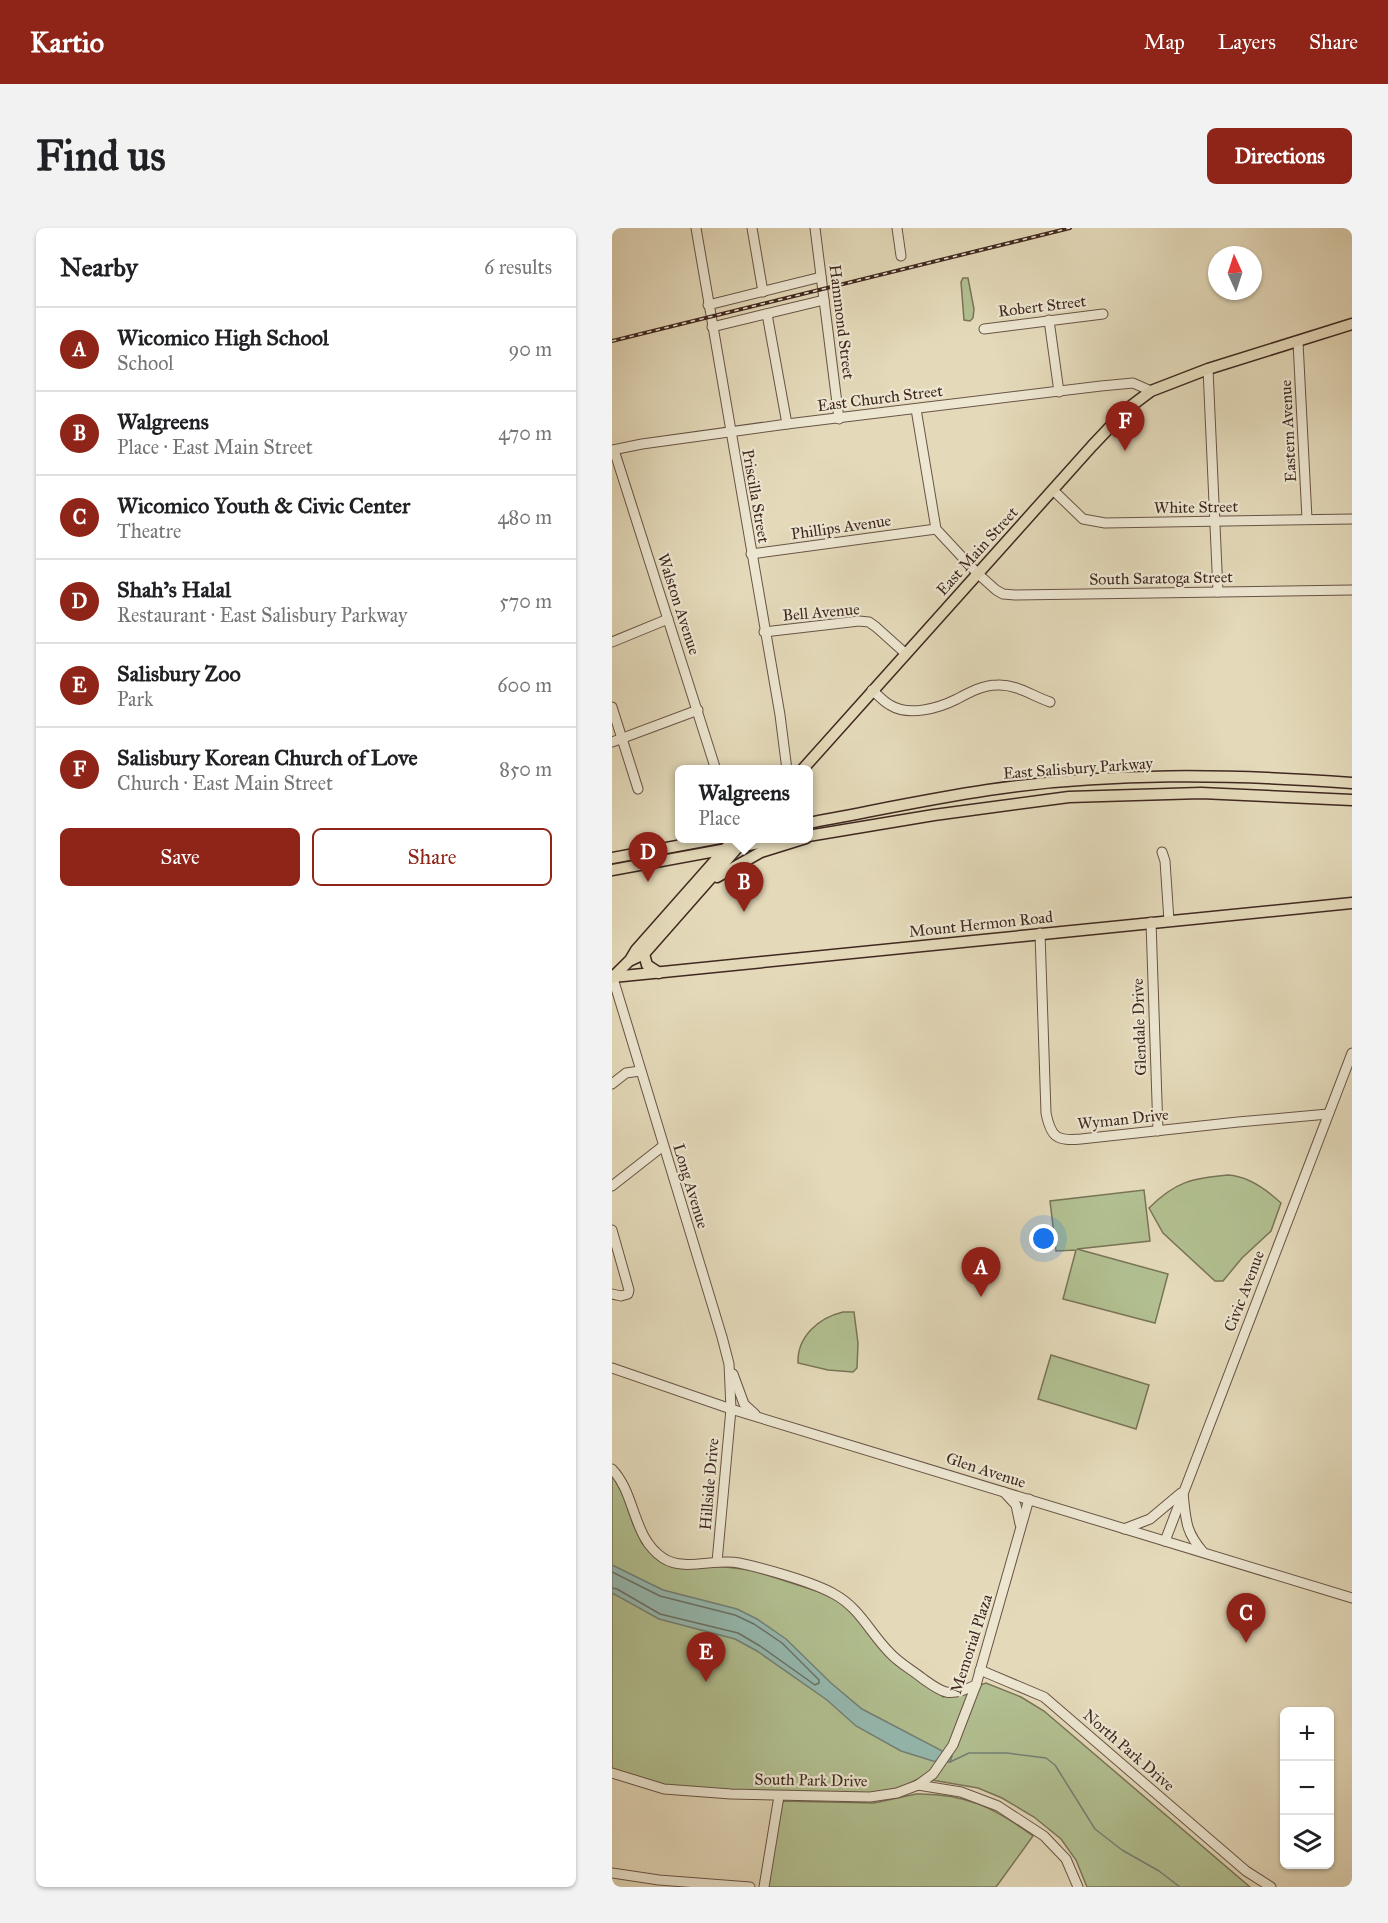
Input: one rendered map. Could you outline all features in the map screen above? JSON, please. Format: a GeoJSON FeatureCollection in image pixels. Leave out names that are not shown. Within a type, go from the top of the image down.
{"type":"FeatureCollection","features":[{"type":"Feature","properties":{"kind":"main road","name":"East Main Street"},"geometry":{"type":"LineString","coordinates":[[806,765],[977,573],[1132,404],[1151,391],[1191,375],[1352,324]]}},
{"type":"Feature","properties":{"kind":"main road"},"geometry":{"type":"LineString","coordinates":[[1298,779],[1320,775],[1352,777]]}},
{"type":"Feature","properties":{"kind":"main road","name":"East Salisbury Parkway"},"geometry":{"type":"LineString","coordinates":[[813,822],[987,790],[1063,782],[1168,776],[1298,779],[1352,783]]}},
{"type":"Feature","properties":{"kind":"main road","name":"East Salisbury Parkway"},"geometry":{"type":"LineString","coordinates":[[813,836],[934,815],[1069,797],[1135,794],[1258,794],[1352,800]]}},
{"type":"Feature","properties":{"kind":"main road"},"geometry":{"type":"LineString","coordinates":[[1258,794],[1279,801],[1352,807]]}},
{"type":"Feature","properties":{"kind":"main road"},"geometry":{"type":"LineString","coordinates":[[813,815],[843,811],[876,811]]}},
{"type":"Feature","properties":{"kind":"main road"},"geometry":{"type":"LineString","coordinates":[[677,846],[683,843]]}},
{"type":"Feature","properties":{"kind":"main road"},"geometry":{"type":"LineString","coordinates":[[612,977],[737,843]]}},
{"type":"Feature","properties":{"kind":"main road","name":"East Salisbury Parkway"},"geometry":{"type":"LineString","coordinates":[[703,880],[761,852],[790,843]]}},
{"type":"Feature","properties":{"kind":"main road"},"geometry":{"type":"LineString","coordinates":[[630,960],[644,954],[703,880],[722,844]]}},
{"type":"Feature","properties":{"kind":"main road"},"geometry":{"type":"LineString","coordinates":[[612,858],[677,846],[722,844]]}},
{"type":"Feature","properties":{"kind":"main road"},"geometry":{"type":"LineString","coordinates":[[612,870],[722,844]]}},
{"type":"Feature","properties":{"kind":"main road"},"geometry":{"type":"LineString","coordinates":[[656,861],[674,863],[697,861],[701,865],[703,880]]}},
{"type":"Feature","properties":{"kind":"main road","name":"Mount Hermon Road"},"geometry":{"type":"LineString","coordinates":[[612,977],[1352,903]]}},
{"type":"Feature","properties":{"kind":"main road"},"geometry":{"type":"LineString","coordinates":[[644,954],[647,964],[658,973]]}},
{"type":"Feature","properties":{"kind":"street","name":"Priscilla Street"},"geometry":{"type":"LineString","coordinates":[[696,228],[786,765]]}},
{"type":"Feature","properties":{"kind":"street"},"geometry":{"type":"LineString","coordinates":[[752,228],[763,292]]}},
{"type":"Feature","properties":{"kind":"street","name":"Hammond Street"},"geometry":{"type":"LineString","coordinates":[[816,228],[839,419]]}},
{"type":"Feature","properties":{"kind":"street"},"geometry":{"type":"LineString","coordinates":[[897,228],[901,256]]}},
{"type":"Feature","properties":{"kind":"street"},"geometry":{"type":"LineString","coordinates":[[708,305],[821,277]]}},
{"type":"Feature","properties":{"kind":"street"},"geometry":{"type":"LineString","coordinates":[[712,327],[824,300]]}},
{"type":"Feature","properties":{"kind":"street"},"geometry":{"type":"LineString","coordinates":[[767,314],[787,424]]}},
{"type":"Feature","properties":{"kind":"street","name":"Robert Street"},"geometry":{"type":"LineString","coordinates":[[984,329],[1103,314]]}},
{"type":"Feature","properties":{"kind":"street"},"geometry":{"type":"LineString","coordinates":[[1049,320],[1059,392]]}},
{"type":"Feature","properties":{"kind":"street","name":"Eastern Avenue"},"geometry":{"type":"LineString","coordinates":[[1298,342],[1307,519]]}},
{"type":"Feature","properties":{"kind":"street"},"geometry":{"type":"LineString","coordinates":[[1208,369],[1218,592]]}},
{"type":"Feature","properties":{"kind":"street","name":"East Church Street"},"geometry":{"type":"LineString","coordinates":[[613,450],[787,424],[1133,383],[1151,391]]}},
{"type":"Feature","properties":{"kind":"street"},"geometry":{"type":"LineString","coordinates":[[916,409],[936,529]]}},
{"type":"Feature","properties":{"kind":"street","name":"Walston Avenue"},"geometry":{"type":"LineString","coordinates":[[613,450],[714,765]]}},
{"type":"Feature","properties":{"kind":"street","name":"White Street"},"geometry":{"type":"LineString","coordinates":[[1053,490],[1083,519],[1092,522],[1352,519]]}},
{"type":"Feature","properties":{"kind":"street","name":"Phillips Avenue"},"geometry":{"type":"LineString","coordinates":[[751,554],[936,529]]}},
{"type":"Feature","properties":{"kind":"street","name":"South Saratoga Street"},"geometry":{"type":"LineString","coordinates":[[936,529],[977,573],[1003,594],[1352,590]]}},
{"type":"Feature","properties":{"kind":"street"},"geometry":{"type":"LineString","coordinates":[[612,642],[668,619]]}},
{"type":"Feature","properties":{"kind":"street","name":"Bell Avenue"},"geometry":{"type":"LineString","coordinates":[[764,632],[859,621],[869,622],[905,654]]}},
{"type":"Feature","properties":{"kind":"street"},"geometry":{"type":"LineString","coordinates":[[872,690],[890,706],[903,710],[940,707],[983,687],[994,685],[1016,687],[1050,702]]}},
{"type":"Feature","properties":{"kind":"street"},"geometry":{"type":"LineString","coordinates":[[612,707],[617,740],[638,789]]}},
{"type":"Feature","properties":{"kind":"street"},"geometry":{"type":"LineString","coordinates":[[617,740],[698,710]]}},
{"type":"Feature","properties":{"kind":"street"},"geometry":{"type":"LineString","coordinates":[[1162,852],[1166,861],[1169,921]]}},
{"type":"Feature","properties":{"kind":"street","name":"Glendale Drive"},"geometry":{"type":"LineString","coordinates":[[1151,922],[1158,1131]]}},
{"type":"Feature","properties":{"kind":"street","name":"Wyman Drive"},"geometry":{"type":"LineString","coordinates":[[1040,933],[1046,1113],[1052,1134],[1057,1138],[1070,1140],[1328,1114]]}},
{"type":"Feature","properties":{"kind":"street","name":"Long Avenue"},"geometry":{"type":"LineString","coordinates":[[612,977],[722,1337],[729,1364],[731,1409]]}},
{"type":"Feature","properties":{"kind":"street","name":"Civic Avenue"},"geometry":{"type":"LineString","coordinates":[[1165,1541],[1352,1053]]}},
{"type":"Feature","properties":{"kind":"street"},"geometry":{"type":"LineString","coordinates":[[612,1083],[626,1073],[640,1071]]}},
{"type":"Feature","properties":{"kind":"street"},"geometry":{"type":"LineString","coordinates":[[612,1186],[663,1146]]}},
{"type":"Feature","properties":{"kind":"street"},"geometry":{"type":"LineString","coordinates":[[612,1230],[628,1294],[625,1296],[612,1293]]}},
{"type":"Feature","properties":{"kind":"street"},"geometry":{"type":"LineString","coordinates":[[729,1364],[744,1404],[759,1417]]}},
{"type":"Feature","properties":{"kind":"street","name":"Glen Avenue"},"geometry":{"type":"LineString","coordinates":[[612,1368],[731,1409],[1352,1598]]}},
{"type":"Feature","properties":{"kind":"street","name":"Hillside Drive"},"geometry":{"type":"LineString","coordinates":[[717,1562],[731,1409]]}},
{"type":"Feature","properties":{"kind":"street"},"geometry":{"type":"LineString","coordinates":[[612,1469],[626,1490],[639,1528],[648,1544],[658,1554],[674,1563],[738,1563],[835,1594],[862,1615],[890,1653],[943,1692],[959,1691],[976,1685]]}},
{"type":"Feature","properties":{"kind":"street"},"geometry":{"type":"LineString","coordinates":[[1002,1490],[1016,1505],[1021,1530]]}},
{"type":"Feature","properties":{"kind":"street"},"geometry":{"type":"LineString","coordinates":[[1124,1529],[1150,1520],[1183,1491]]}},
{"type":"Feature","properties":{"kind":"street"},"geometry":{"type":"LineString","coordinates":[[1183,1491],[1188,1531],[1205,1554]]}},
{"type":"Feature","properties":{"kind":"street","name":"Memorial Plaza"},"geometry":{"type":"LineString","coordinates":[[918,1785],[940,1766],[976,1685],[1029,1500]]}},
{"type":"Feature","properties":{"kind":"street","name":"North Park Drive"},"geometry":{"type":"LineString","coordinates":[[980,1670],[1044,1697],[1246,1871],[1271,1887]]}},
{"type":"Feature","properties":{"kind":"street","name":"South Park Drive"},"geometry":{"type":"LineString","coordinates":[[612,1773],[664,1789],[779,1796],[870,1797],[897,1793],[918,1785],[975,1795],[1040,1832],[1061,1852],[1078,1887]]}},
{"type":"Feature","properties":{"kind":"street"},"geometry":{"type":"LineString","coordinates":[[764,1887],[779,1796]]}},
{"type":"Feature","properties":{"kind":"street"},"geometry":{"type":"LineString","coordinates":[[612,1873],[668,1881],[750,1887]]}},
{"type":"Feature","properties":{"kind":"green space"},"geometry":{"type":"Polygon","coordinates":[[[963,278],[968,278],[974,309],[973,318],[970,321],[964,320],[961,282],[963,278]]]}},
{"type":"Feature","properties":{"kind":"green space"},"geometry":{"type":"Polygon","coordinates":[[[1228,1175],[1243,1178],[1257,1185],[1281,1203],[1271,1231],[1242,1258],[1223,1281],[1215,1281],[1163,1233],[1149,1208],[1167,1192],[1185,1183],[1228,1175]]]}},
{"type":"Feature","properties":{"kind":"green space"},"geometry":{"type":"Polygon","coordinates":[[[1144,1190],[1150,1241],[1077,1249],[1168,1274],[1155,1323],[1063,1299],[1076,1250],[1056,1251],[1050,1201],[1144,1190]]]}},
{"type":"Feature","properties":{"kind":"green space"},"geometry":{"type":"Polygon","coordinates":[[[843,1312],[854,1312],[858,1343],[857,1368],[853,1372],[828,1370],[798,1363],[801,1345],[811,1330],[825,1319],[843,1312]]]}},
{"type":"Feature","properties":{"kind":"green space"},"geometry":{"type":"Polygon","coordinates":[[[1051,1355],[1149,1385],[1136,1429],[1038,1399],[1051,1355]]]}},
{"type":"Feature","properties":{"kind":"green space"},"geometry":{"type":"Polygon","coordinates":[[[612,1474],[624,1497],[642,1543],[658,1559],[751,1570],[826,1594],[847,1606],[943,1697],[986,1683],[1021,1697],[1044,1711],[1250,1887],[1087,1887],[1076,1860],[1061,1839],[1034,1817],[1002,1798],[978,1788],[920,1778],[902,1787],[881,1793],[790,1794],[661,1785],[612,1770],[612,1474]]]}},
{"type":"Feature","properties":{"kind":"green space"},"geometry":{"type":"Polygon","coordinates":[[[916,1794],[950,1796],[979,1804],[1006,1817],[1033,1836],[996,1887],[768,1887],[782,1801],[874,1803],[916,1794]]]}},
{"type":"Feature","properties":{"kind":"water"},"geometry":{"type":"Polygon","coordinates":[[[612,1565],[663,1590],[737,1609],[757,1619],[786,1639],[831,1683],[862,1709],[952,1756],[950,1762],[933,1761],[901,1751],[856,1726],[827,1700],[757,1651],[735,1639],[659,1619],[612,1593],[612,1565]]]}},
{"type":"Feature","properties":{"kind":"waterway"},"geometry":{"type":"LineString","coordinates":[[950,1762],[969,1753],[1007,1753],[1046,1758],[1055,1765],[1095,1829],[1122,1850],[1159,1871],[1180,1887]]}},
{"type":"Feature","properties":{"kind":"railway"},"geometry":{"type":"LineString","coordinates":[[612,341],[1070,228]]}},
{"type":"Feature","properties":{"kind":"place","name":"Salisbury Korean Church of Love"},"geometry":{"type":"Point","coordinates":[1125,451]}},
{"type":"Feature","properties":{"kind":"place","name":"Shah’s Halal"},"geometry":{"type":"Point","coordinates":[648,882]}},
{"type":"Feature","properties":{"kind":"place","name":"Walgreens"},"geometry":{"type":"Point","coordinates":[744,912]}},
{"type":"Feature","properties":{"kind":"place","name":"Wicomico High School"},"geometry":{"type":"Point","coordinates":[981,1297]}},
{"type":"Feature","properties":{"kind":"place","name":"Wicomico Youth & Civic Center"},"geometry":{"type":"Point","coordinates":[1246,1643]}},
{"type":"Feature","properties":{"kind":"place","name":"Salisbury Zoo"},"geometry":{"type":"Point","coordinates":[706,1682]}}]}
